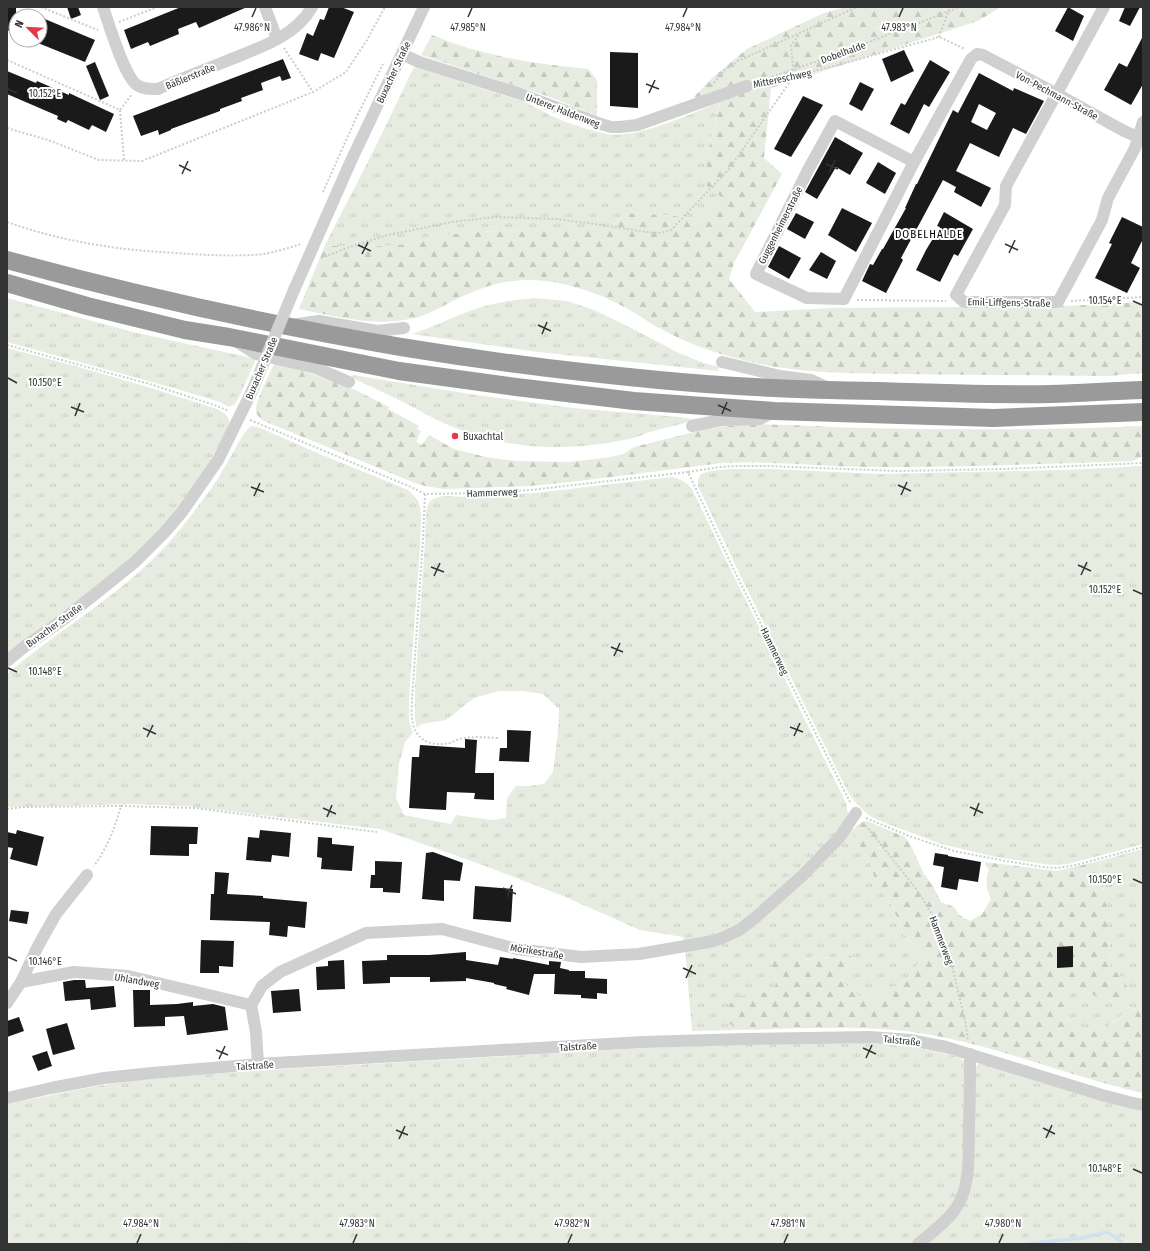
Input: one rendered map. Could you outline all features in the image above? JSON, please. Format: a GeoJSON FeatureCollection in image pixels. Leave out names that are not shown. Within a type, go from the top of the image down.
{"type":"FeatureCollection","features":[{"type":"Feature","properties":{"kind":"highway"},"geometry":{"type":"LineString","coordinates":[[7,260],[126,290],[289,326],[401,347],[529,366],[661,380],[743,386],[834,390],[1049,394],[1143,390]]}},
{"type":"Feature","properties":{"kind":"highway"},"geometry":{"type":"LineString","coordinates":[[7,283],[87,306],[185,330],[229,337],[399,371],[516,388],[634,401],[774,411],[994,418],[1143,412]]}},
{"type":"Feature","properties":{"kind":"street"},"geometry":{"type":"LineString","coordinates":[[103,7],[122,62],[130,77],[138,86]]}},
{"type":"Feature","properties":{"kind":"street"},"geometry":{"type":"LineString","coordinates":[[265,7],[277,39]]}},
{"type":"Feature","properties":{"kind":"street","name":"Bäßlerstraße"},"geometry":{"type":"LineString","coordinates":[[138,86],[148,89],[158,89],[277,39],[298,24],[308,14],[312,7]]}},
{"type":"Feature","properties":{"kind":"street","name":"Buxacher Straße"},"geometry":{"type":"LineString","coordinates":[[7,662],[24,647],[64,619],[135,562],[164,533],[182,512],[218,460],[241,416],[347,170],[424,7]]}},
{"type":"Feature","properties":{"kind":"street"},"geometry":{"type":"LineString","coordinates":[[1057,94],[1104,7]]}},
{"type":"Feature","properties":{"kind":"street","name":"Unterer Haldenweg"},"geometry":{"type":"LineString","coordinates":[[402,54],[419,62],[518,93],[591,121],[620,128],[653,120],[701,101],[747,86]]}},
{"type":"Feature","properties":{"kind":"street","name":"Von-Pechmann-Straße"},"geometry":{"type":"LineString","coordinates":[[974,57],[983,55],[1140,138]]}},
{"type":"Feature","properties":{"kind":"street"},"geometry":{"type":"LineString","coordinates":[[845,297],[914,162],[974,57]]}},
{"type":"Feature","properties":{"kind":"street","name":"Emil-Liffgens-Straße"},"geometry":{"type":"LineString","coordinates":[[1057,94],[1006,186],[1004,204],[956,295],[964,302],[1058,302],[1102,220],[1108,198],[1140,138],[1143,122]]}},
{"type":"Feature","properties":{"kind":"street","name":"Guggenheimerstraße"},"geometry":{"type":"LineString","coordinates":[[845,297],[844,299],[807,298],[756,274],[808,170],[835,121],[914,162]]}},
{"type":"Feature","properties":{"kind":"street"},"geometry":{"type":"LineString","coordinates":[[289,326],[319,321],[378,331],[404,328]]}},
{"type":"Feature","properties":{"kind":"street"},"geometry":{"type":"LineString","coordinates":[[229,337],[256,354],[316,368],[349,382]]}},
{"type":"Feature","properties":{"kind":"street"},"geometry":{"type":"LineString","coordinates":[[722,362],[780,376],[811,380],[834,390]]}},
{"type":"Feature","properties":{"kind":"street"},"geometry":{"type":"LineString","coordinates":[[692,426],[721,420],[760,419],[774,411]]}},
{"type":"Feature","properties":{"kind":"street","name":"Mörikestraße"},"geometry":{"type":"LineString","coordinates":[[251,1005],[262,986],[280,972],[366,933],[442,929],[517,949],[581,957],[639,954],[714,941],[741,929],[791,886],[839,838],[856,813]]}},
{"type":"Feature","properties":{"kind":"street"},"geometry":{"type":"LineString","coordinates":[[7,1003],[21,982],[38,946],[56,914],[87,875]]}},
{"type":"Feature","properties":{"kind":"street","name":"Uhlandweg"},"geometry":{"type":"LineString","coordinates":[[21,982],[74,972],[128,976],[251,1005]]}},
{"type":"Feature","properties":{"kind":"street"},"geometry":{"type":"LineString","coordinates":[[251,1005],[256,1032],[258,1064]]}},
{"type":"Feature","properties":{"kind":"street","name":"Talstraße"},"geometry":{"type":"LineString","coordinates":[[7,1098],[104,1078],[258,1064],[643,1042],[870,1037],[910,1040],[946,1047],[1102,1095],[1143,1105]]}},
{"type":"Feature","properties":{"kind":"street"},"geometry":{"type":"LineString","coordinates":[[918,1244],[942,1224],[954,1211],[964,1190],[967,1174],[970,1054]]}},
{"type":"Feature","properties":{"kind":"path"},"geometry":{"type":"LineString","coordinates":[[40,7],[98,31],[109,25],[157,7]]}},
{"type":"Feature","properties":{"kind":"path"},"geometry":{"type":"LineString","coordinates":[[7,128],[48,140],[99,160],[142,161],[314,92],[346,72],[367,40],[385,7]]}},
{"type":"Feature","properties":{"kind":"path"},"geometry":{"type":"LineString","coordinates":[[701,101],[707,91],[725,70],[738,61],[857,7]]}},
{"type":"Feature","properties":{"kind":"path"},"geometry":{"type":"LineString","coordinates":[[950,7],[939,37],[974,57]]}},
{"type":"Feature","properties":{"kind":"path","name":"Dobelhalde"},"geometry":{"type":"LineString","coordinates":[[747,86],[835,55],[960,7]]}},
{"type":"Feature","properties":{"kind":"path"},"geometry":{"type":"LineString","coordinates":[[316,260],[358,244],[388,235],[452,222],[495,217],[556,219],[653,233],[661,233],[671,230],[728,169],[794,76],[791,46],[800,33]]}},
{"type":"Feature","properties":{"kind":"path","name":"Mittereschweg"},"geometry":{"type":"LineString","coordinates":[[747,86],[827,68],[939,37]]}},
{"type":"Feature","properties":{"kind":"path"},"geometry":{"type":"LineString","coordinates":[[277,39],[314,92]]}},
{"type":"Feature","properties":{"kind":"path"},"geometry":{"type":"LineString","coordinates":[[7,60],[120,110]]}},
{"type":"Feature","properties":{"kind":"path"},"geometry":{"type":"LineString","coordinates":[[124,160],[120,110],[138,86]]}},
{"type":"Feature","properties":{"kind":"path"},"geometry":{"type":"LineString","coordinates":[[7,222],[68,240],[110,248],[146,252],[204,255],[252,255],[273,252],[302,244]]}},
{"type":"Feature","properties":{"kind":"path"},"geometry":{"type":"LineString","coordinates":[[845,297],[855,300],[946,300],[959,298]]}},
{"type":"Feature","properties":{"kind":"path"},"geometry":{"type":"LineString","coordinates":[[1058,302],[1143,297]]}},
{"type":"Feature","properties":{"kind":"path","name":"Hammerweg"},"geometry":{"type":"LineString","coordinates":[[7,345],[153,385],[214,404],[425,494],[483,493],[530,490],[688,472],[733,568],[856,813],[917,890],[933,916],[950,958],[965,1020],[970,1054]]}},
{"type":"Feature","properties":{"kind":"path"},"geometry":{"type":"LineString","coordinates":[[688,472],[738,466],[898,471],[1143,464]]}},
{"type":"Feature","properties":{"kind":"path"},"geometry":{"type":"LineString","coordinates":[[425,494],[412,699],[412,718],[415,729],[419,737],[426,742],[435,744],[450,743],[472,737],[500,738]]}},
{"type":"Feature","properties":{"kind":"path"},"geometry":{"type":"LineString","coordinates":[[7,809],[22,807],[121,806],[196,808],[377,832]]}},
{"type":"Feature","properties":{"kind":"path"},"geometry":{"type":"LineString","coordinates":[[87,875],[102,855],[115,828],[121,806]]}},
{"type":"Feature","properties":{"kind":"path"},"geometry":{"type":"LineString","coordinates":[[856,813],[909,836],[954,851],[1043,867],[1057,868],[1076,865],[1143,847]]}},
{"type":"Feature","properties":{"kind":"green space"},"geometry":{"type":"Polygon","coordinates":[[[846,7],[1001,7],[978,21],[771,88],[764,158],[782,174],[734,263],[729,279],[755,312],[832,308],[1066,306],[1143,302],[1143,373],[1107,376],[905,374],[824,372],[763,365],[722,354],[680,339],[628,309],[599,295],[568,285],[534,280],[512,281],[492,285],[461,297],[419,317],[389,322],[344,318],[299,309],[325,245],[349,247],[386,246],[416,243],[444,235],[480,232],[545,229],[605,229],[616,223],[627,213],[704,219],[726,201],[705,184],[708,152],[720,103],[694,97],[713,77],[747,49],[824,13],[846,7]]]}},
{"type":"Feature","properties":{"kind":"green space"},"geometry":{"type":"Polygon","coordinates":[[[432,35],[490,54],[528,62],[588,69],[597,80],[597,116],[550,97],[421,55],[432,35]]]}},
{"type":"Feature","properties":{"kind":"green space"},"geometry":{"type":"Polygon","coordinates":[[[414,67],[519,100],[563,121],[607,134],[618,135],[648,129],[680,119],[720,102],[708,152],[727,201],[704,219],[627,213],[616,223],[605,229],[545,229],[480,232],[444,235],[416,243],[386,246],[349,247],[325,245],[376,146],[414,67]]]}},
{"type":"Feature","properties":{"kind":"green space"},"geometry":{"type":"Polygon","coordinates":[[[7,298],[133,332],[256,359],[239,397],[235,404],[229,407],[220,402],[177,389],[7,342],[7,298]]]}},
{"type":"Feature","properties":{"kind":"green space"},"geometry":{"type":"Polygon","coordinates":[[[534,298],[567,301],[594,310],[677,352],[703,363],[719,367],[718,371],[538,352],[412,334],[478,308],[510,301],[534,298]]]}},
{"type":"Feature","properties":{"kind":"green space"},"geometry":{"type":"Polygon","coordinates":[[[7,348],[151,388],[214,408],[227,416],[229,426],[185,500],[156,535],[130,560],[96,588],[7,653],[7,348]]]}},
{"type":"Feature","properties":{"kind":"green space"},"geometry":{"type":"Polygon","coordinates":[[[275,362],[345,386],[389,407],[388,409],[419,426],[417,429],[421,431],[416,442],[422,445],[429,435],[454,449],[486,457],[515,461],[569,462],[611,457],[623,454],[634,447],[702,430],[744,424],[863,428],[968,429],[1143,426],[1143,456],[1133,461],[936,466],[870,467],[777,463],[722,463],[529,486],[444,489],[415,483],[264,421],[257,414],[256,406],[275,362]]]}},
{"type":"Feature","properties":{"kind":"green space"},"geometry":{"type":"Polygon","coordinates":[[[353,375],[476,395],[573,408],[680,417],[697,420],[608,443],[566,447],[524,445],[482,437],[454,428],[352,378],[353,375]]]}},
{"type":"Feature","properties":{"kind":"green space"},"geometry":{"type":"Polygon","coordinates":[[[251,426],[258,427],[408,490],[417,499],[420,506],[420,548],[409,696],[409,722],[413,733],[405,742],[399,764],[396,798],[404,815],[451,824],[456,815],[492,820],[506,818],[507,798],[516,786],[544,784],[553,772],[558,731],[559,709],[543,694],[523,691],[499,691],[474,698],[446,720],[421,724],[417,728],[415,720],[415,688],[426,511],[431,500],[442,496],[468,497],[536,493],[672,477],[688,484],[692,489],[846,803],[848,814],[844,825],[792,882],[726,934],[684,944],[683,937],[640,930],[563,896],[480,864],[380,829],[185,806],[135,804],[7,807],[7,674],[128,582],[165,547],[186,523],[211,489],[241,438],[251,426]]]}},
{"type":"Feature","properties":{"kind":"green space"},"geometry":{"type":"Polygon","coordinates":[[[1143,466],[1143,844],[1067,864],[1051,865],[996,857],[941,844],[880,821],[867,814],[854,801],[847,790],[744,583],[698,486],[700,475],[710,471],[730,469],[770,469],[879,474],[1068,470],[1143,466]]]}},
{"type":"Feature","properties":{"kind":"green space"},"geometry":{"type":"Polygon","coordinates":[[[867,821],[905,837],[910,844],[924,874],[933,886],[941,902],[954,907],[959,915],[970,921],[982,914],[991,899],[987,884],[989,870],[985,862],[1057,871],[1099,861],[1108,918],[1111,968],[1123,978],[1130,994],[1114,1002],[1086,992],[1061,988],[1061,1000],[1068,1021],[1092,1031],[1108,1026],[1129,1007],[1143,1011],[1143,1093],[942,1037],[866,1028],[737,1030],[729,1023],[726,1015],[729,1005],[738,997],[773,991],[776,983],[770,962],[777,959],[789,958],[795,961],[852,956],[856,965],[842,980],[856,994],[873,1003],[883,989],[901,985],[924,957],[905,935],[892,906],[875,882],[872,867],[853,833],[858,825],[867,821]]]}},
{"type":"Feature","properties":{"kind":"green space"},"geometry":{"type":"Polygon","coordinates":[[[854,828],[853,833],[872,867],[875,882],[892,906],[905,935],[924,957],[901,985],[883,989],[873,1003],[856,994],[842,980],[855,965],[852,956],[770,962],[776,983],[773,991],[756,995],[729,1023],[737,1030],[692,1031],[685,948],[720,941],[854,828]]]}},
{"type":"Feature","properties":{"kind":"green space"},"geometry":{"type":"Polygon","coordinates":[[[1143,849],[1143,1011],[1129,1007],[1108,1026],[1090,1031],[1068,1021],[1061,1000],[1061,988],[1086,992],[1114,1002],[1123,978],[1111,968],[1108,918],[1099,861],[1143,849]]]}},
{"type":"Feature","properties":{"kind":"green space"},"geometry":{"type":"Polygon","coordinates":[[[834,1042],[902,1046],[929,1050],[960,1058],[965,1062],[966,1097],[961,1182],[952,1207],[927,1231],[910,1244],[7,1244],[7,1104],[127,1081],[251,1071],[645,1048],[834,1042]]]}},
{"type":"Feature","properties":{"kind":"green space"},"geometry":{"type":"Polygon","coordinates":[[[979,1063],[1143,1109],[1143,1244],[926,1244],[957,1216],[975,1072],[979,1063]]]}},
{"type":"Feature","properties":{"kind":"building"},"geometry":{"type":"Polygon","coordinates":[[[7,7],[16,7],[8,8],[7,30],[7,7]]]}},
{"type":"Feature","properties":{"kind":"building"},"geometry":{"type":"Polygon","coordinates":[[[67,7],[78,7],[81,15],[71,19],[67,7]]]}},
{"type":"Feature","properties":{"kind":"building"},"geometry":{"type":"Polygon","coordinates":[[[181,7],[247,7],[199,28],[196,22],[178,29],[179,34],[150,46],[148,42],[131,49],[124,30],[181,7]]]}},
{"type":"Feature","properties":{"kind":"building"},"geometry":{"type":"Polygon","coordinates":[[[329,7],[341,7],[354,12],[334,58],[321,53],[318,61],[299,54],[307,33],[313,36],[320,19],[324,20],[329,7]]]}},
{"type":"Feature","properties":{"kind":"building"},"geometry":{"type":"Polygon","coordinates":[[[1068,7],[1084,16],[1073,41],[1055,31],[1068,7]]]}},
{"type":"Feature","properties":{"kind":"building"},"geometry":{"type":"Polygon","coordinates":[[[1125,7],[1140,7],[1130,26],[1119,21],[1125,7]]]}},
{"type":"Feature","properties":{"kind":"building"},"geometry":{"type":"Polygon","coordinates":[[[48,20],[95,40],[85,62],[48,47],[48,20]]]}},
{"type":"Feature","properties":{"kind":"building"},"geometry":{"type":"Polygon","coordinates":[[[1143,36],[1143,84],[1131,105],[1104,90],[1119,63],[1127,67],[1143,36]]]}},
{"type":"Feature","properties":{"kind":"building"},"geometry":{"type":"Polygon","coordinates":[[[904,50],[914,71],[891,82],[882,59],[904,50]]]}},
{"type":"Feature","properties":{"kind":"building"},"geometry":{"type":"Polygon","coordinates":[[[610,52],[638,53],[638,108],[610,106],[610,52]]]}},
{"type":"Feature","properties":{"kind":"building"},"geometry":{"type":"Polygon","coordinates":[[[283,59],[291,78],[282,81],[280,76],[261,83],[263,90],[241,98],[242,101],[220,109],[220,111],[159,135],[158,130],[141,136],[133,116],[283,59]]]}},
{"type":"Feature","properties":{"kind":"building"},"geometry":{"type":"Polygon","coordinates":[[[930,60],[950,72],[929,107],[924,104],[909,134],[890,124],[901,103],[905,105],[930,60]]]}},
{"type":"Feature","properties":{"kind":"building"},"geometry":{"type":"Polygon","coordinates":[[[95,62],[109,96],[100,100],[86,66],[95,62]]]}},
{"type":"Feature","properties":{"kind":"building"},"geometry":{"type":"Polygon","coordinates":[[[7,71],[36,83],[37,81],[69,95],[69,93],[114,114],[106,132],[92,125],[89,130],[68,120],[66,123],[57,119],[58,116],[7,94],[7,71]]]}},
{"type":"Feature","properties":{"kind":"building"},"geometry":{"type":"Polygon","coordinates":[[[979,73],[1013,91],[1014,88],[1044,101],[1026,134],[1013,128],[999,157],[970,143],[956,171],[991,188],[981,207],[954,192],[956,187],[943,180],[901,258],[903,260],[886,293],[862,281],[870,264],[873,265],[906,208],[916,184],[953,110],[958,113],[979,73]],[[979,104],[971,122],[987,130],[996,113],[979,104]]]}},
{"type":"Feature","properties":{"kind":"building"},"geometry":{"type":"Polygon","coordinates":[[[860,82],[874,89],[862,111],[849,104],[860,82]]]}},
{"type":"Feature","properties":{"kind":"building"},"geometry":{"type":"Polygon","coordinates":[[[803,96],[823,105],[791,157],[774,149],[803,96]]]}},
{"type":"Feature","properties":{"kind":"building"},"geometry":{"type":"Polygon","coordinates":[[[835,137],[863,153],[850,175],[836,167],[817,199],[805,192],[835,137]]]}},
{"type":"Feature","properties":{"kind":"building"},"geometry":{"type":"Polygon","coordinates":[[[878,162],[896,173],[885,194],[866,183],[878,162]]]}},
{"type":"Feature","properties":{"kind":"building"},"geometry":{"type":"Polygon","coordinates":[[[842,208],[872,223],[856,252],[828,235],[842,208]]]}},
{"type":"Feature","properties":{"kind":"building"},"geometry":{"type":"Polygon","coordinates":[[[944,212],[973,229],[958,256],[954,254],[940,282],[916,270],[940,227],[937,226],[944,212]]]}},
{"type":"Feature","properties":{"kind":"building"},"geometry":{"type":"Polygon","coordinates":[[[796,213],[814,222],[805,239],[787,229],[796,213]]]}},
{"type":"Feature","properties":{"kind":"building"},"geometry":{"type":"Polygon","coordinates":[[[1122,217],[1143,227],[1143,239],[1131,263],[1140,268],[1127,293],[1095,278],[1112,244],[1109,243],[1122,217]]]}},
{"type":"Feature","properties":{"kind":"building"},"geometry":{"type":"Polygon","coordinates":[[[779,246],[801,258],[789,279],[768,267],[779,246]]]}},
{"type":"Feature","properties":{"kind":"building"},"geometry":{"type":"Polygon","coordinates":[[[821,252],[836,261],[827,279],[809,270],[821,252]]]}},
{"type":"Feature","properties":{"kind":"building"},"geometry":{"type":"Polygon","coordinates":[[[507,730],[531,731],[529,762],[499,761],[500,748],[507,748],[507,730]]]}},
{"type":"Feature","properties":{"kind":"building"},"geometry":{"type":"Polygon","coordinates":[[[465,739],[477,740],[475,773],[494,773],[494,800],[474,799],[475,793],[447,792],[446,810],[409,808],[412,757],[419,757],[420,745],[465,748],[465,739]]]}},
{"type":"Feature","properties":{"kind":"building"},"geometry":{"type":"Polygon","coordinates":[[[151,826],[198,827],[197,844],[189,844],[189,856],[150,855],[151,826]]]}},
{"type":"Feature","properties":{"kind":"building"},"geometry":{"type":"Polygon","coordinates":[[[17,830],[44,837],[37,866],[10,859],[13,848],[7,847],[7,832],[16,834],[17,830]]]}},
{"type":"Feature","properties":{"kind":"building"},"geometry":{"type":"Polygon","coordinates":[[[260,830],[291,833],[289,857],[272,855],[271,862],[246,860],[248,837],[259,838],[260,830]]]}},
{"type":"Feature","properties":{"kind":"building"},"geometry":{"type":"Polygon","coordinates":[[[318,837],[332,838],[332,844],[354,846],[352,871],[321,869],[322,858],[317,857],[318,837]]]}},
{"type":"Feature","properties":{"kind":"building"},"geometry":{"type":"Polygon","coordinates":[[[433,852],[463,863],[460,881],[444,880],[444,901],[422,899],[426,853],[433,852]]]}},
{"type":"Feature","properties":{"kind":"building"},"geometry":{"type":"Polygon","coordinates":[[[935,853],[981,862],[978,882],[959,879],[957,890],[941,887],[944,867],[933,865],[935,853]]]}},
{"type":"Feature","properties":{"kind":"building"},"geometry":{"type":"Polygon","coordinates":[[[375,861],[402,862],[400,893],[383,892],[383,888],[370,888],[371,875],[375,875],[375,861]]]}},
{"type":"Feature","properties":{"kind":"building"},"geometry":{"type":"Polygon","coordinates":[[[215,872],[229,873],[227,894],[263,896],[263,898],[307,902],[305,928],[288,926],[287,937],[269,935],[270,922],[210,920],[211,894],[214,894],[215,872]]]}},
{"type":"Feature","properties":{"kind":"building"},"geometry":{"type":"Polygon","coordinates":[[[475,886],[513,889],[511,922],[473,919],[475,886]]]}},
{"type":"Feature","properties":{"kind":"building"},"geometry":{"type":"Polygon","coordinates":[[[11,910],[29,912],[27,924],[9,921],[11,910]]]}},
{"type":"Feature","properties":{"kind":"building"},"geometry":{"type":"Polygon","coordinates":[[[201,940],[234,941],[233,967],[219,966],[219,973],[200,973],[201,940]]]}},
{"type":"Feature","properties":{"kind":"building"},"geometry":{"type":"Polygon","coordinates":[[[1073,946],[1073,967],[1057,968],[1057,947],[1073,946]]]}},
{"type":"Feature","properties":{"kind":"building"},"geometry":{"type":"Polygon","coordinates":[[[466,952],[466,960],[498,965],[500,957],[549,965],[549,961],[561,962],[560,968],[569,971],[585,971],[585,978],[607,979],[607,994],[597,993],[597,999],[581,998],[581,995],[554,994],[555,974],[534,974],[529,995],[506,989],[507,987],[494,983],[466,978],[466,981],[430,982],[430,977],[390,977],[390,983],[363,984],[362,961],[387,960],[387,955],[429,955],[466,952]]]}},
{"type":"Feature","properties":{"kind":"building"},"geometry":{"type":"Polygon","coordinates":[[[344,960],[345,989],[317,990],[316,967],[328,966],[328,961],[344,960]]]}},
{"type":"Feature","properties":{"kind":"building"},"geometry":{"type":"Polygon","coordinates":[[[85,980],[86,988],[114,986],[116,1007],[91,1010],[90,999],[65,1001],[63,982],[85,980]]]}},
{"type":"Feature","properties":{"kind":"building"},"geometry":{"type":"Polygon","coordinates":[[[299,989],[301,1011],[273,1013],[271,991],[299,989]]]}},
{"type":"Feature","properties":{"kind":"building"},"geometry":{"type":"Polygon","coordinates":[[[133,990],[150,990],[150,1005],[193,1002],[193,1006],[213,1004],[225,1007],[228,1030],[187,1035],[184,1016],[165,1017],[165,1026],[134,1027],[133,990]]]}},
{"type":"Feature","properties":{"kind":"building"},"geometry":{"type":"Polygon","coordinates":[[[19,1017],[24,1031],[7,1037],[7,1021],[19,1017]]]}},
{"type":"Feature","properties":{"kind":"building"},"geometry":{"type":"Polygon","coordinates":[[[67,1023],[75,1049],[53,1055],[46,1029],[67,1023]]]}},
{"type":"Feature","properties":{"kind":"building"},"geometry":{"type":"Polygon","coordinates":[[[47,1051],[52,1066],[38,1071],[32,1056],[47,1051]]]}},
{"type":"Feature","properties":{"kind":"waterway"},"geometry":{"type":"LineString","coordinates":[[1027,1244],[1082,1238],[1107,1232],[1121,1241],[1122,1244]]}},
{"type":"Feature","properties":{"kind":"waterway"},"geometry":{"type":"LineString","coordinates":[[229,1244],[248,1244]]}},
{"type":"Feature","properties":{"kind":"place","name":"Buxachtal"},"geometry":{"type":"Point","coordinates":[455,436]}},
{"type":"Feature","properties":{"kind":"district","name":"DOBELHALDE"},"geometry":{"type":"Point","coordinates":[929,234]}}]}
